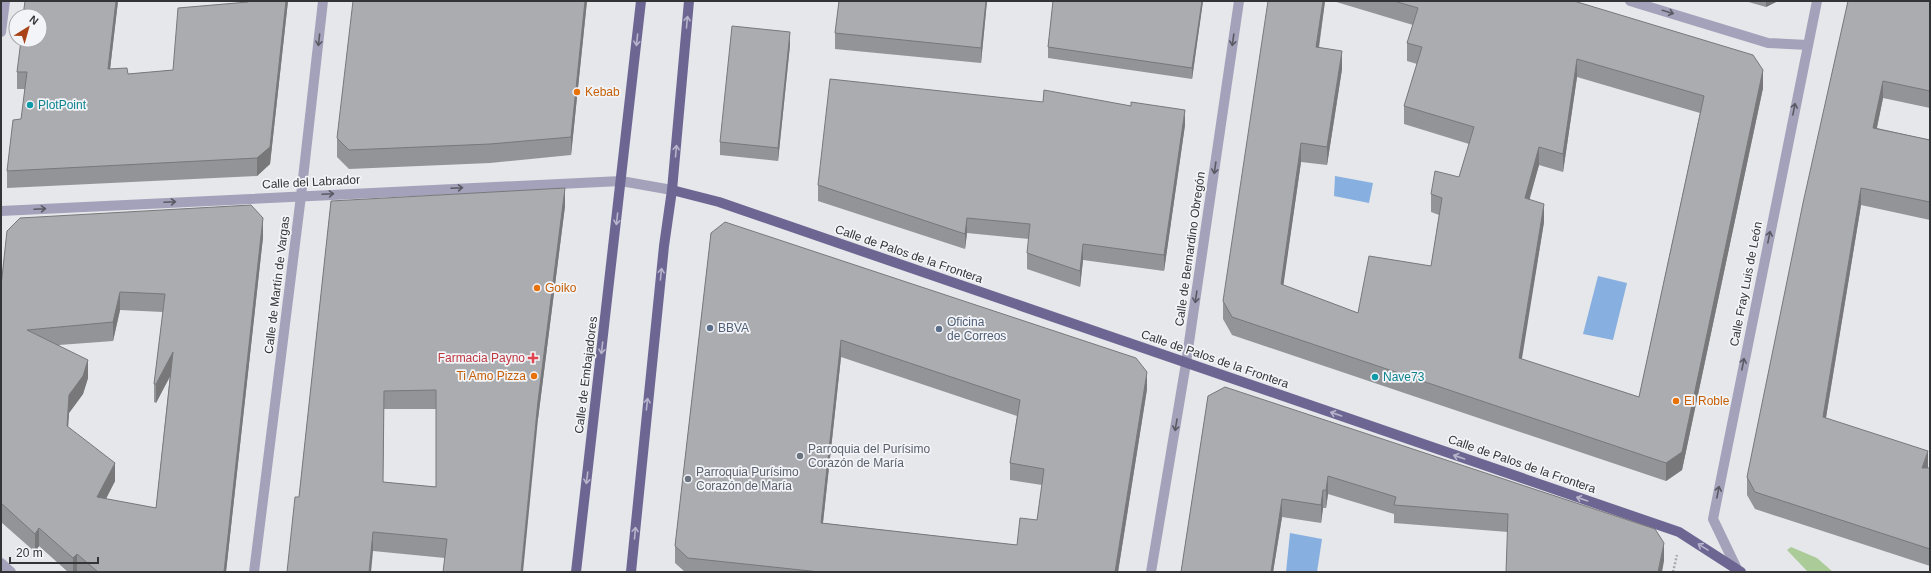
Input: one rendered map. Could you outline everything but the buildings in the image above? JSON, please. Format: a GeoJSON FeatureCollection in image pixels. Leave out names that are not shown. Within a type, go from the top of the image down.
{"type":"FeatureCollection","features":[{"type":"Feature","properties":{"kind":"main road","name":"Calle de Embajadores"},"geometry":{"type":"LineString","coordinates":[[576,572],[642,1]]}},
{"type":"Feature","properties":{"kind":"main road"},"geometry":{"type":"LineString","coordinates":[[631,572],[662,262],[672,190],[689,1]]}},
{"type":"Feature","properties":{"kind":"main road","name":"Calle de Palos de la Frontera"},"geometry":{"type":"LineString","coordinates":[[672,190],[719,202],[1679,532],[1738,570]]}},
{"type":"Feature","properties":{"kind":"street"},"geometry":{"type":"LineString","coordinates":[[1,32],[5,1]]}},
{"type":"Feature","properties":{"kind":"street","name":"Calle de Martín de Vargas"},"geometry":{"type":"LineString","coordinates":[[254,572],[301,196],[323,1]]}},
{"type":"Feature","properties":{"kind":"street","name":"Calle de Bernardino Obregón"},"geometry":{"type":"LineString","coordinates":[[1151,572],[1186,363],[1239,1]]}},
{"type":"Feature","properties":{"kind":"street"},"geometry":{"type":"LineString","coordinates":[[1630,1],[1768,43],[1808,45]]}},
{"type":"Feature","properties":{"kind":"street","name":"Calle Fray Luis de León"},"geometry":{"type":"LineString","coordinates":[[1738,570],[1713,519],[1817,1]]}},
{"type":"Feature","properties":{"kind":"street"},"geometry":{"type":"LineString","coordinates":[[621,180],[672,190]]}},
{"type":"Feature","properties":{"kind":"street","name":"Calle del Labrador"},"geometry":{"type":"LineString","coordinates":[[1,211],[621,180]]}},
{"type":"Feature","properties":{"kind":"street"},"geometry":{"type":"LineString","coordinates":[[1,563],[11,572]]}},
{"type":"Feature","properties":{"kind":"path"},"geometry":{"type":"LineString","coordinates":[[1673,572],[1678,553]]}},
{"type":"Feature","properties":{"kind":"green space"},"geometry":{"type":"Polygon","coordinates":[[[1791,547],[1817,558],[1833,572],[1808,572],[1787,550],[1791,547]]]}},
{"type":"Feature","properties":{"kind":"water"},"geometry":{"type":"Polygon","coordinates":[[[1335,176],[1373,183],[1369,203],[1334,196],[1335,176]]]}},
{"type":"Feature","properties":{"kind":"water"},"geometry":{"type":"Polygon","coordinates":[[[1598,276],[1627,283],[1613,340],[1583,334],[1598,276]]]}},
{"type":"Feature","properties":{"kind":"water"},"geometry":{"type":"Polygon","coordinates":[[[1290,533],[1322,539],[1317,572],[1286,572],[1290,533]]]}},
{"type":"Feature","properties":{"kind":"place","name":"Kebab"},"geometry":{"type":"Point","coordinates":[577,92]}},
{"type":"Feature","properties":{"kind":"place","name":"PlotPoint"},"geometry":{"type":"Point","coordinates":[30,105]}},
{"type":"Feature","properties":{"kind":"place","name":"Goiko"},"geometry":{"type":"Point","coordinates":[537,288]}},
{"type":"Feature","properties":{"kind":"place","name":"BBVA"},"geometry":{"type":"Point","coordinates":[710,328]}},
{"type":"Feature","properties":{"kind":"place","name":"Oficina de Correos"},"geometry":{"type":"Point","coordinates":[939,329]}},
{"type":"Feature","properties":{"kind":"place","name":"Farmacia Payno"},"geometry":{"type":"Point","coordinates":[533,358]}},
{"type":"Feature","properties":{"kind":"place","name":"Ti Amo Pizza"},"geometry":{"type":"Point","coordinates":[534,376]}},
{"type":"Feature","properties":{"kind":"place","name":"Nave73"},"geometry":{"type":"Point","coordinates":[1375,377]}},
{"type":"Feature","properties":{"kind":"place","name":"El Roble"},"geometry":{"type":"Point","coordinates":[1676,401]}},
{"type":"Feature","properties":{"kind":"place","name":"Parroquia del Purísimo Corazón de María"},"geometry":{"type":"Point","coordinates":[800,456]}},
{"type":"Feature","properties":{"kind":"place","name":"Parroquia Purísimo Corazón de María"},"geometry":{"type":"Point","coordinates":[688,479]}}]}
